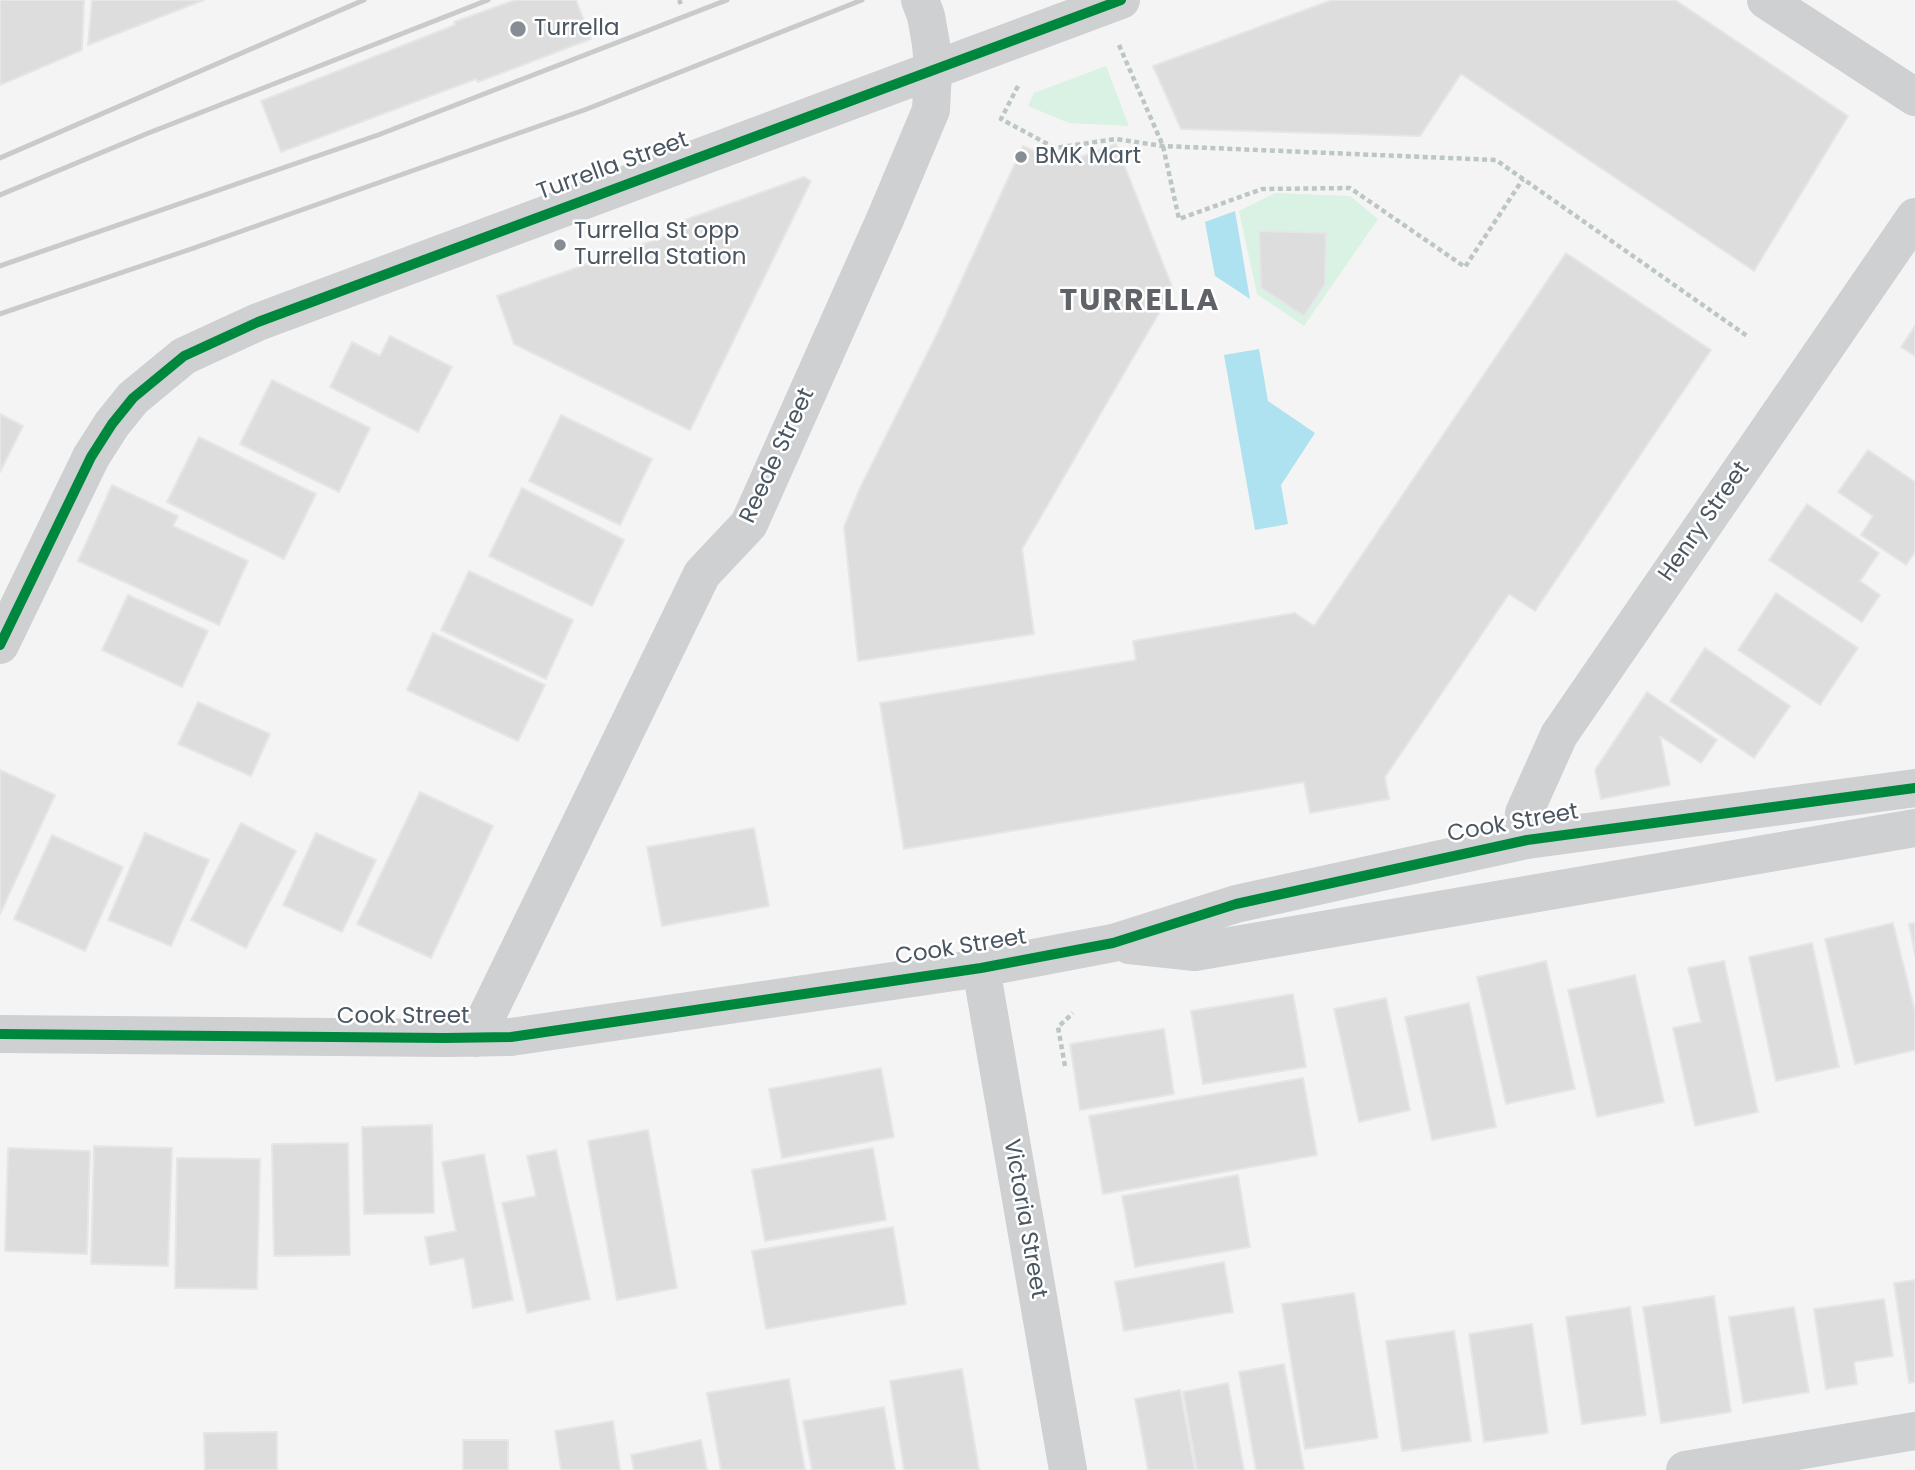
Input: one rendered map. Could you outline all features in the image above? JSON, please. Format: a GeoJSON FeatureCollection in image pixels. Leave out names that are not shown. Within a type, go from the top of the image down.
{"type":"FeatureCollection","features":[{"type":"Feature","properties":{"kind":"street","name":"Turrella Street"},"geometry":{"type":"LineString","coordinates":[[0,645],[91,457],[112,424],[133,398],[184,356],[258,323],[1121,0]]}},
{"type":"Feature","properties":{"kind":"street"},"geometry":{"type":"LineString","coordinates":[[1766,0],[1915,97]]}},
{"type":"Feature","properties":{"kind":"street","name":"Reede Street"},"geometry":{"type":"LineString","coordinates":[[477,1038],[702,574],[749,524],[921,134],[931,110],[933,70],[923,8]]}},
{"type":"Feature","properties":{"kind":"street","name":"Henry Street"},"geometry":{"type":"LineString","coordinates":[[1527,840],[1524,813],[1559,735],[1915,217]]}},
{"type":"Feature","properties":{"kind":"street","name":"Cook Street"},"geometry":{"type":"LineString","coordinates":[[0,1034],[511,1037],[981,968],[1112,943],[1236,904],[1527,840],[1915,788]]}},
{"type":"Feature","properties":{"kind":"street"},"geometry":{"type":"LineString","coordinates":[[1112,943],[1195,952],[1915,828]]}},
{"type":"Feature","properties":{"kind":"street","name":"Victoria Street"},"geometry":{"type":"LineString","coordinates":[[981,968],[1068,1470]]}},
{"type":"Feature","properties":{"kind":"street"},"geometry":{"type":"LineString","coordinates":[[1685,1470],[1915,1432]]}},
{"type":"Feature","properties":{"kind":"path"},"geometry":{"type":"LineString","coordinates":[[1108,49],[1119,45],[1163,146],[1179,219],[1262,189],[1350,188],[1465,267],[1523,179]]}},
{"type":"Feature","properties":{"kind":"path"},"geometry":{"type":"LineString","coordinates":[[1019,83],[1001,118],[1055,148],[1116,139],[1163,146],[1496,160],[1747,336]]}},
{"type":"Feature","properties":{"kind":"path"},"geometry":{"type":"LineString","coordinates":[[1065,1066],[1058,1027],[1073,1013]]}},
{"type":"Feature","properties":{"kind":"green space"},"geometry":{"type":"Polygon","coordinates":[[[1106,66],[1129,126],[1069,123],[1028,106],[1034,93],[1106,66]]]}},
{"type":"Feature","properties":{"kind":"green space"},"geometry":{"type":"Polygon","coordinates":[[[1275,193],[1350,196],[1378,219],[1304,326],[1257,294],[1239,211],[1275,193]]]}},
{"type":"Feature","properties":{"kind":"water"},"geometry":{"type":"Polygon","coordinates":[[[1235,211],[1250,299],[1215,276],[1205,222],[1235,211]]]}},
{"type":"Feature","properties":{"kind":"water"},"geometry":{"type":"Polygon","coordinates":[[[1259,349],[1268,401],[1315,433],[1281,485],[1288,524],[1255,530],[1224,355],[1259,349]]]}},
{"type":"Feature","properties":{"kind":"building"},"geometry":{"type":"Polygon","coordinates":[[[0,0],[84,0],[82,50],[0,85],[0,0]]]}},
{"type":"Feature","properties":{"kind":"building"},"geometry":{"type":"Polygon","coordinates":[[[92,0],[204,0],[88,45],[92,0]]]}},
{"type":"Feature","properties":{"kind":"building","name":"Turrella"},"geometry":{"type":"Polygon","coordinates":[[[515,0],[576,0],[591,39],[281,152],[261,101],[515,0]]]}},
{"type":"Feature","properties":{"kind":"building"},"geometry":{"type":"Polygon","coordinates":[[[1332,0],[1675,0],[1848,116],[1754,271],[1461,74],[1420,136],[1181,129],[1153,66],[1332,0]]]}},
{"type":"Feature","properties":{"kind":"building"},"geometry":{"type":"Polygon","coordinates":[[[1116,144],[1173,289],[1022,549],[1034,634],[858,661],[844,527],[860,488],[937,334],[1023,146],[1062,164],[1116,144]]]}},
{"type":"Feature","properties":{"kind":"building"},"geometry":{"type":"Polygon","coordinates":[[[804,177],[811,181],[690,430],[514,344],[497,296],[677,232],[674,224],[804,177]]]}},
{"type":"Feature","properties":{"kind":"building"},"geometry":{"type":"Polygon","coordinates":[[[1259,231],[1326,233],[1325,284],[1304,316],[1261,288],[1259,231]]]}},
{"type":"Feature","properties":{"kind":"building"},"geometry":{"type":"Polygon","coordinates":[[[1566,253],[1711,350],[1535,611],[1509,594],[1385,777],[1389,799],[1310,813],[1304,782],[904,849],[880,703],[1136,660],[1133,641],[1295,613],[1314,626],[1566,253]]]}},
{"type":"Feature","properties":{"kind":"building"},"geometry":{"type":"Polygon","coordinates":[[[1915,326],[1915,356],[1901,347],[1915,326]]]}},
{"type":"Feature","properties":{"kind":"building"},"geometry":{"type":"Polygon","coordinates":[[[390,336],[452,367],[418,432],[330,387],[352,342],[380,356],[390,336]]]}},
{"type":"Feature","properties":{"kind":"building"},"geometry":{"type":"Polygon","coordinates":[[[272,380],[370,428],[339,492],[240,444],[272,380]]]}},
{"type":"Feature","properties":{"kind":"building"},"geometry":{"type":"Polygon","coordinates":[[[0,414],[23,426],[0,472],[0,414]]]}},
{"type":"Feature","properties":{"kind":"building"},"geometry":{"type":"Polygon","coordinates":[[[561,415],[652,459],[620,525],[529,481],[561,415]]]}},
{"type":"Feature","properties":{"kind":"building"},"geometry":{"type":"Polygon","coordinates":[[[199,437],[316,494],[284,559],[167,502],[199,437]]]}},
{"type":"Feature","properties":{"kind":"building"},"geometry":{"type":"Polygon","coordinates":[[[1868,450],[1915,482],[1915,552],[1906,565],[1861,535],[1873,516],[1838,492],[1868,450]]]}},
{"type":"Feature","properties":{"kind":"building"},"geometry":{"type":"Polygon","coordinates":[[[112,485],[178,516],[173,526],[248,561],[219,625],[78,561],[112,485]]]}},
{"type":"Feature","properties":{"kind":"building"},"geometry":{"type":"Polygon","coordinates":[[[522,488],[624,540],[592,606],[489,556],[522,488]]]}},
{"type":"Feature","properties":{"kind":"building"},"geometry":{"type":"Polygon","coordinates":[[[1807,504],[1879,553],[1860,581],[1880,595],[1862,622],[1769,560],[1807,504]]]}},
{"type":"Feature","properties":{"kind":"building"},"geometry":{"type":"Polygon","coordinates":[[[469,571],[573,620],[546,679],[441,630],[469,571]]]}},
{"type":"Feature","properties":{"kind":"building"},"geometry":{"type":"Polygon","coordinates":[[[1776,593],[1858,648],[1820,705],[1738,650],[1776,593]]]}},
{"type":"Feature","properties":{"kind":"building"},"geometry":{"type":"Polygon","coordinates":[[[128,595],[208,631],[182,687],[102,650],[128,595]]]}},
{"type":"Feature","properties":{"kind":"building"},"geometry":{"type":"Polygon","coordinates":[[[433,633],[545,685],[518,741],[407,690],[433,633]]]}},
{"type":"Feature","properties":{"kind":"building"},"geometry":{"type":"Polygon","coordinates":[[[1705,648],[1790,706],[1754,758],[1670,701],[1705,648]]]}},
{"type":"Feature","properties":{"kind":"building"},"geometry":{"type":"Polygon","coordinates":[[[1647,692],[1717,740],[1701,763],[1660,736],[1670,785],[1601,799],[1595,770],[1647,692]]]}},
{"type":"Feature","properties":{"kind":"building"},"geometry":{"type":"Polygon","coordinates":[[[198,702],[270,734],[251,776],[178,744],[198,702]]]}},
{"type":"Feature","properties":{"kind":"building"},"geometry":{"type":"Polygon","coordinates":[[[0,770],[55,795],[0,914],[0,770]]]}},
{"type":"Feature","properties":{"kind":"building"},"geometry":{"type":"Polygon","coordinates":[[[420,792],[493,826],[431,958],[357,924],[420,792]]]}},
{"type":"Feature","properties":{"kind":"building"},"geometry":{"type":"Polygon","coordinates":[[[241,823],[296,851],[246,948],[191,920],[241,823]]]}},
{"type":"Feature","properties":{"kind":"building"},"geometry":{"type":"Polygon","coordinates":[[[754,828],[769,906],[662,926],[647,847],[754,828]]]}},
{"type":"Feature","properties":{"kind":"building"},"geometry":{"type":"Polygon","coordinates":[[[145,833],[209,860],[171,946],[108,920],[145,833]]]}},
{"type":"Feature","properties":{"kind":"building"},"geometry":{"type":"Polygon","coordinates":[[[316,833],[376,860],[342,932],[283,905],[316,833]]]}},
{"type":"Feature","properties":{"kind":"building"},"geometry":{"type":"Polygon","coordinates":[[[52,835],[123,867],[85,951],[14,919],[52,835]]]}},
{"type":"Feature","properties":{"kind":"building"},"geometry":{"type":"Polygon","coordinates":[[[1893,923],[1915,1012],[1915,1050],[1855,1064],[1825,939],[1893,923]]]}},
{"type":"Feature","properties":{"kind":"building"},"geometry":{"type":"Polygon","coordinates":[[[1915,923],[1915,954],[1909,924],[1915,923]]]}},
{"type":"Feature","properties":{"kind":"building"},"geometry":{"type":"Polygon","coordinates":[[[1812,943],[1839,1067],[1776,1081],[1749,957],[1812,943]]]}},
{"type":"Feature","properties":{"kind":"building"},"geometry":{"type":"Polygon","coordinates":[[[1546,961],[1575,1089],[1506,1104],[1477,977],[1546,961]]]}},
{"type":"Feature","properties":{"kind":"building"},"geometry":{"type":"Polygon","coordinates":[[[1724,961],[1758,1112],[1695,1126],[1673,1028],[1701,1022],[1688,968],[1724,961]]]}},
{"type":"Feature","properties":{"kind":"building"},"geometry":{"type":"Polygon","coordinates":[[[1635,975],[1664,1102],[1597,1117],[1568,990],[1635,975]]]}},
{"type":"Feature","properties":{"kind":"building"},"geometry":{"type":"Polygon","coordinates":[[[1293,994],[1306,1067],[1203,1084],[1191,1011],[1293,994]]]}},
{"type":"Feature","properties":{"kind":"building"},"geometry":{"type":"Polygon","coordinates":[[[1386,998],[1410,1110],[1359,1122],[1334,1009],[1386,998]]]}},
{"type":"Feature","properties":{"kind":"building"},"geometry":{"type":"Polygon","coordinates":[[[1469,1003],[1496,1127],[1432,1140],[1405,1017],[1469,1003]]]}},
{"type":"Feature","properties":{"kind":"building"},"geometry":{"type":"Polygon","coordinates":[[[1164,1029],[1174,1094],[1080,1110],[1070,1044],[1164,1029]]]}},
{"type":"Feature","properties":{"kind":"building"},"geometry":{"type":"Polygon","coordinates":[[[881,1068],[894,1137],[782,1158],[769,1089],[881,1068]]]}},
{"type":"Feature","properties":{"kind":"building"},"geometry":{"type":"Polygon","coordinates":[[[1303,1078],[1317,1155],[1103,1194],[1089,1116],[1303,1078]]]}},
{"type":"Feature","properties":{"kind":"building"},"geometry":{"type":"Polygon","coordinates":[[[432,1125],[434,1213],[364,1214],[362,1127],[432,1125]]]}},
{"type":"Feature","properties":{"kind":"building"},"geometry":{"type":"Polygon","coordinates":[[[648,1130],[677,1288],[617,1300],[588,1141],[648,1130]]]}},
{"type":"Feature","properties":{"kind":"building"},"geometry":{"type":"Polygon","coordinates":[[[348,1143],[350,1255],[274,1256],[272,1144],[348,1143]]]}},
{"type":"Feature","properties":{"kind":"building"},"geometry":{"type":"Polygon","coordinates":[[[94,1146],[172,1148],[168,1266],[91,1264],[94,1146]]]}},
{"type":"Feature","properties":{"kind":"building"},"geometry":{"type":"Polygon","coordinates":[[[8,1148],[90,1151],[87,1254],[5,1251],[8,1148]]]}},
{"type":"Feature","properties":{"kind":"building"},"geometry":{"type":"Polygon","coordinates":[[[873,1148],[886,1220],[765,1241],[752,1170],[873,1148]]]}},
{"type":"Feature","properties":{"kind":"building"},"geometry":{"type":"Polygon","coordinates":[[[556,1150],[590,1299],[527,1313],[502,1203],[536,1196],[527,1156],[556,1150]]]}},
{"type":"Feature","properties":{"kind":"building"},"geometry":{"type":"Polygon","coordinates":[[[484,1154],[513,1300],[473,1308],[464,1258],[430,1265],[425,1237],[456,1231],[442,1162],[484,1154]]]}},
{"type":"Feature","properties":{"kind":"building"},"geometry":{"type":"Polygon","coordinates":[[[177,1158],[260,1159],[257,1289],[175,1288],[177,1158]]]}},
{"type":"Feature","properties":{"kind":"building"},"geometry":{"type":"Polygon","coordinates":[[[1238,1175],[1250,1247],[1135,1267],[1122,1196],[1238,1175]]]}},
{"type":"Feature","properties":{"kind":"building"},"geometry":{"type":"Polygon","coordinates":[[[893,1227],[906,1304],[766,1329],[752,1251],[893,1227]]]}},
{"type":"Feature","properties":{"kind":"building"},"geometry":{"type":"Polygon","coordinates":[[[1224,1262],[1233,1312],[1124,1331],[1115,1282],[1224,1262]]]}},
{"type":"Feature","properties":{"kind":"building"},"geometry":{"type":"Polygon","coordinates":[[[1915,1280],[1915,1382],[1909,1383],[1894,1283],[1915,1280]]]}},
{"type":"Feature","properties":{"kind":"building"},"geometry":{"type":"Polygon","coordinates":[[[1354,1293],[1378,1438],[1305,1449],[1282,1304],[1354,1293]]]}},
{"type":"Feature","properties":{"kind":"building"},"geometry":{"type":"Polygon","coordinates":[[[1714,1296],[1731,1412],[1661,1423],[1643,1307],[1714,1296]]]}},
{"type":"Feature","properties":{"kind":"building"},"geometry":{"type":"Polygon","coordinates":[[[1884,1299],[1893,1356],[1854,1362],[1857,1384],[1826,1389],[1814,1309],[1884,1299]]]}},
{"type":"Feature","properties":{"kind":"building"},"geometry":{"type":"Polygon","coordinates":[[[1630,1307],[1646,1415],[1582,1424],[1566,1317],[1630,1307]]]}},
{"type":"Feature","properties":{"kind":"building"},"geometry":{"type":"Polygon","coordinates":[[[1794,1307],[1809,1392],[1743,1403],[1729,1317],[1794,1307]]]}},
{"type":"Feature","properties":{"kind":"building"},"geometry":{"type":"Polygon","coordinates":[[[1532,1324],[1548,1433],[1484,1442],[1469,1334],[1532,1324]]]}},
{"type":"Feature","properties":{"kind":"building"},"geometry":{"type":"Polygon","coordinates":[[[1454,1331],[1471,1441],[1402,1451],[1386,1341],[1454,1331]]]}},
{"type":"Feature","properties":{"kind":"building"},"geometry":{"type":"Polygon","coordinates":[[[1284,1364],[1304,1470],[1256,1470],[1239,1372],[1284,1364]]]}},
{"type":"Feature","properties":{"kind":"building"},"geometry":{"type":"Polygon","coordinates":[[[962,1369],[979,1470],[904,1470],[890,1381],[962,1369]]]}},
{"type":"Feature","properties":{"kind":"building"},"geometry":{"type":"Polygon","coordinates":[[[789,1379],[805,1470],[721,1470],[707,1393],[789,1379]]]}},
{"type":"Feature","properties":{"kind":"building"},"geometry":{"type":"Polygon","coordinates":[[[1228,1383],[1244,1470],[1197,1470],[1183,1392],[1228,1383]]]}},
{"type":"Feature","properties":{"kind":"building"},"geometry":{"type":"Polygon","coordinates":[[[1180,1390],[1195,1470],[1148,1470],[1135,1399],[1180,1390]]]}},
{"type":"Feature","properties":{"kind":"building"},"geometry":{"type":"Polygon","coordinates":[[[884,1407],[895,1470],[812,1470],[803,1421],[884,1407]]]}},
{"type":"Feature","properties":{"kind":"building"},"geometry":{"type":"Polygon","coordinates":[[[613,1421],[620,1470],[561,1470],[555,1431],[613,1421]]]}},
{"type":"Feature","properties":{"kind":"building"},"geometry":{"type":"Polygon","coordinates":[[[277,1432],[277,1470],[205,1470],[204,1433],[277,1432]]]}},
{"type":"Feature","properties":{"kind":"building"},"geometry":{"type":"Polygon","coordinates":[[[463,1440],[508,1440],[508,1470],[463,1470],[463,1440]]]}},
{"type":"Feature","properties":{"kind":"building"},"geometry":{"type":"Polygon","coordinates":[[[701,1440],[707,1470],[634,1470],[631,1455],[701,1440]]]}},
{"type":"Feature","properties":{"kind":"railway"},"geometry":{"type":"LineString","coordinates":[[0,158],[364,0]]}},
{"type":"Feature","properties":{"kind":"railway"},"geometry":{"type":"LineString","coordinates":[[0,195],[146,134],[488,0]]}},
{"type":"Feature","properties":{"kind":"railway"},"geometry":{"type":"LineString","coordinates":[[0,266],[378,135],[727,0]]}},
{"type":"Feature","properties":{"kind":"railway"},"geometry":{"type":"LineString","coordinates":[[0,314],[587,109],[862,0]]}},
{"type":"Feature","properties":{"kind":"cycle path"},"geometry":{"type":"LineString","coordinates":[[0,645],[91,457],[112,424],[133,398],[184,356],[258,322],[1121,0]]}},
{"type":"Feature","properties":{"kind":"cycle path"},"geometry":{"type":"LineString","coordinates":[[0,1034],[511,1037],[981,968],[1113,943],[1236,904],[1527,840],[1915,788]]}},
{"type":"Feature","properties":{"kind":"place","name":"Turrella"},"geometry":{"type":"Point","coordinates":[518,29]}},
{"type":"Feature","properties":{"kind":"place","name":"BMK Mart"},"geometry":{"type":"Point","coordinates":[1021,157]}},
{"type":"Feature","properties":{"kind":"place","name":"Turrella St opp Turrella Station"},"geometry":{"type":"Point","coordinates":[560,245]}},
{"type":"Feature","properties":{"kind":"district","name":"TURRELLA"},"geometry":{"type":"Point","coordinates":[1140,302]}}]}
